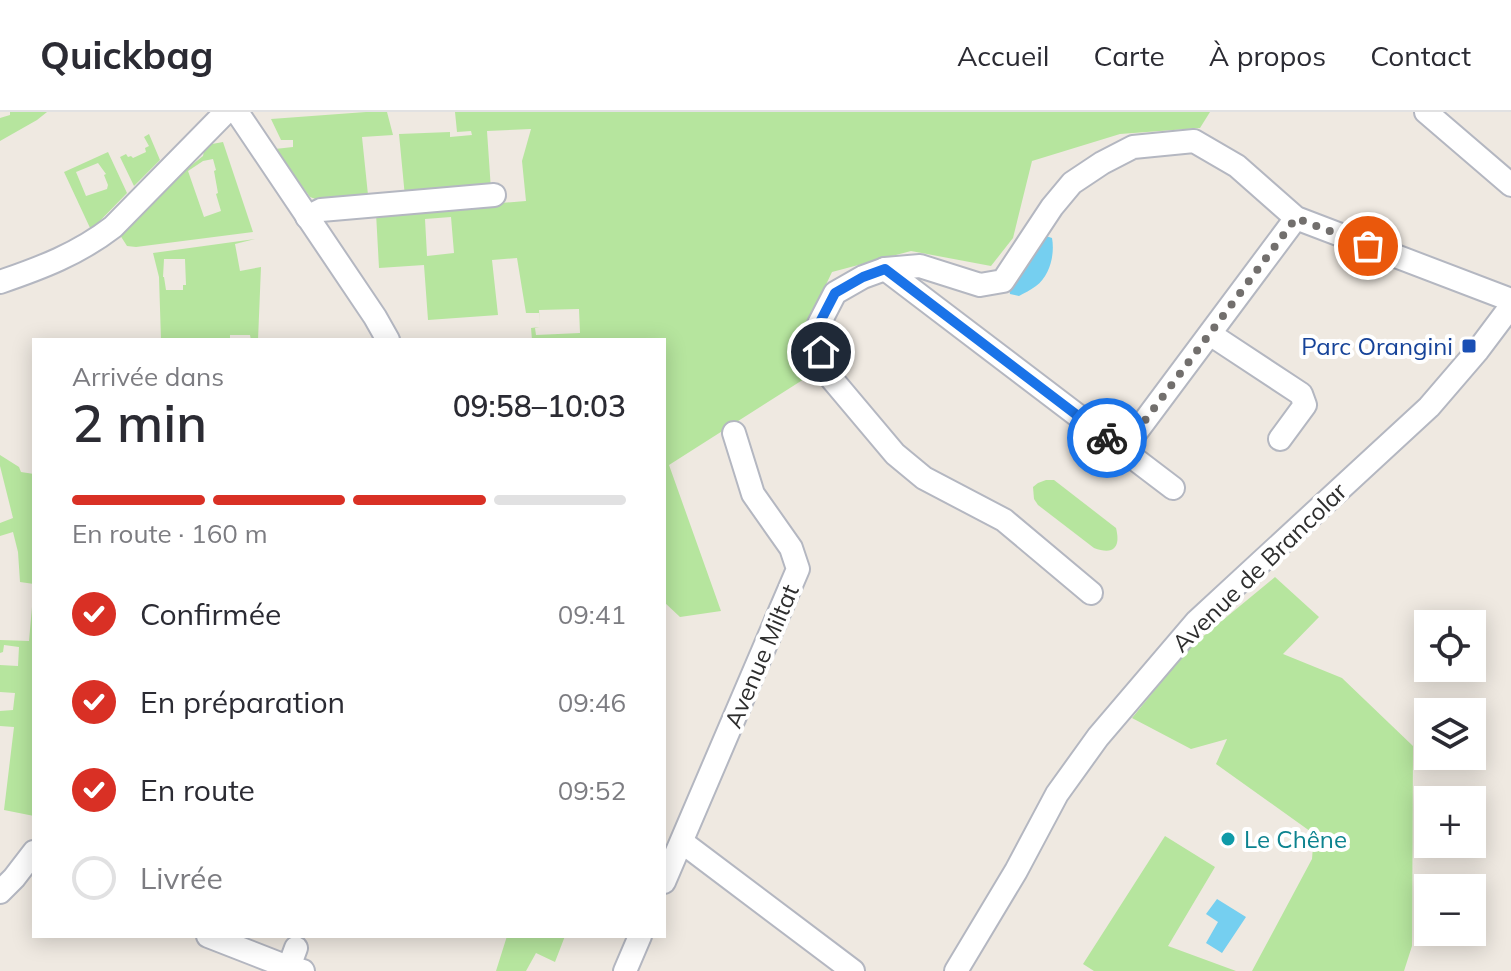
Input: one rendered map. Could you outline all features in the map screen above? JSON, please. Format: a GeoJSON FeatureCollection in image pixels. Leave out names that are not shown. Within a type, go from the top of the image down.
{"type":"FeatureCollection","features":[{"type":"Feature","properties":{"kind":"street"},"geometry":{"type":"LineString","coordinates":[[0,282],[33,271],[93,243],[113,227],[226,112]]}},
{"type":"Feature","properties":{"kind":"street"},"geometry":{"type":"LineString","coordinates":[[237,112],[387,338]]}},
{"type":"Feature","properties":{"kind":"street"},"geometry":{"type":"LineString","coordinates":[[1426,112],[1508,180]]}},
{"type":"Feature","properties":{"kind":"street"},"geometry":{"type":"LineString","coordinates":[[1091,593],[1004,520],[924,478],[895,454],[831,378],[821,352],[819,324],[835,293],[885,269],[920,266],[980,285],[1003,281],[1052,207],[1072,183],[1133,147],[1194,141],[1237,166],[1296,218],[1511,300]]}},
{"type":"Feature","properties":{"kind":"street"},"geometry":{"type":"LineString","coordinates":[[307,217],[321,210],[494,195]]}},
{"type":"Feature","properties":{"kind":"street"},"geometry":{"type":"LineString","coordinates":[[1123,450],[1296,218]]}},
{"type":"Feature","properties":{"kind":"street"},"geometry":{"type":"LineString","coordinates":[[885,269],[1173,488]]}},
{"type":"Feature","properties":{"kind":"street","name":"Avenue de Brancolar"},"geometry":{"type":"LineString","coordinates":[[956,971],[1016,871],[1057,794],[1098,737],[1197,621],[1429,407],[1464,368],[1511,306]]}},
{"type":"Feature","properties":{"kind":"street"},"geometry":{"type":"LineString","coordinates":[[1210,334],[1301,394],[1305,405],[1280,439]]}},
{"type":"Feature","properties":{"kind":"street","name":"Avenue Miltat"},"geometry":{"type":"LineString","coordinates":[[666,878],[798,569],[791,548],[753,494],[734,433]]}},
{"type":"Feature","properties":{"kind":"street"},"geometry":{"type":"LineString","coordinates":[[682,842],[853,971]]}},
{"type":"Feature","properties":{"kind":"street"},"geometry":{"type":"LineString","coordinates":[[0,892],[30,868]]}},
{"type":"Feature","properties":{"kind":"street"},"geometry":{"type":"LineString","coordinates":[[215,938],[296,962]]}},
{"type":"Feature","properties":{"kind":"street"},"geometry":{"type":"LineString","coordinates":[[625,971],[639,938]]}},
{"type":"Feature","properties":{"kind":"green space"},"geometry":{"type":"Polygon","coordinates":[[[10,112],[47,112],[0,141],[0,118],[10,115],[10,112]]]}},
{"type":"Feature","properties":{"kind":"green space"},"geometry":{"type":"Polygon","coordinates":[[[387,112],[393,135],[362,137],[368,195],[321,201],[310,197],[275,149],[293,147],[293,140],[281,140],[271,119],[387,112]]]}},
{"type":"Feature","properties":{"kind":"green space"},"geometry":{"type":"Polygon","coordinates":[[[455,112],[1210,112],[1200,128],[1120,134],[1032,161],[1013,238],[991,266],[911,251],[832,272],[811,316],[812,374],[669,465],[721,611],[680,617],[666,604],[666,338],[532,338],[531,328],[540,327],[539,313],[526,313],[517,258],[492,260],[498,315],[428,320],[424,265],[379,268],[376,213],[526,201],[522,161],[531,129],[487,131],[491,190],[405,197],[399,134],[450,132],[450,137],[472,135],[471,131],[457,132],[455,112]],[[451,217],[425,219],[427,256],[454,253],[451,217]],[[579,309],[539,310],[540,327],[535,328],[536,335],[580,333],[579,309]]]}},
{"type":"Feature","properties":{"kind":"green space"},"geometry":{"type":"Polygon","coordinates":[[[149,134],[160,160],[134,186],[120,157],[126,154],[133,158],[146,152],[145,148],[149,146],[144,137],[149,134]]]}},
{"type":"Feature","properties":{"kind":"green space"},"geometry":{"type":"Polygon","coordinates":[[[223,142],[253,232],[127,246],[120,235],[212,144],[223,142]],[[213,159],[203,161],[188,171],[204,217],[221,211],[216,194],[213,159]]]}},
{"type":"Feature","properties":{"kind":"green space"},"geometry":{"type":"Polygon","coordinates":[[[108,152],[127,193],[91,230],[64,172],[108,152]],[[98,163],[76,172],[86,196],[107,189],[106,174],[98,163]]]}},
{"type":"Feature","properties":{"kind":"green space"},"geometry":{"type":"Polygon","coordinates":[[[255,239],[235,244],[240,271],[261,267],[258,338],[230,335],[230,338],[161,338],[159,277],[153,253],[255,239]],[[164,259],[166,290],[183,290],[183,285],[186,285],[185,259],[164,259]]]}},
{"type":"Feature","properties":{"kind":"green space"},"geometry":{"type":"Polygon","coordinates":[[[0,455],[19,467],[21,472],[32,474],[32,584],[20,582],[13,532],[0,536],[0,523],[13,518],[0,455]]]}},
{"type":"Feature","properties":{"kind":"green space"},"geometry":{"type":"Polygon","coordinates":[[[1046,480],[1054,480],[1116,528],[1114,548],[1106,551],[1094,548],[1038,505],[1033,487],[1046,480]]]}},
{"type":"Feature","properties":{"kind":"green space"},"geometry":{"type":"Polygon","coordinates":[[[1275,577],[1319,617],[1283,654],[1342,678],[1413,746],[1412,946],[1404,971],[1252,971],[1312,859],[1314,834],[1216,764],[1227,739],[1191,749],[1132,718],[1189,648],[1275,577]]]}},
{"type":"Feature","properties":{"kind":"green space"},"geometry":{"type":"Polygon","coordinates":[[[32,607],[32,816],[4,810],[14,727],[0,726],[0,711],[13,710],[15,693],[0,692],[0,665],[18,666],[19,647],[4,645],[0,653],[0,640],[29,641],[32,607]]]}},
{"type":"Feature","properties":{"kind":"green space"},"geometry":{"type":"Polygon","coordinates":[[[1165,836],[1215,867],[1168,946],[1236,971],[1094,971],[1083,964],[1165,836]]]}},
{"type":"Feature","properties":{"kind":"green space"},"geometry":{"type":"Polygon","coordinates":[[[506,938],[564,938],[555,962],[536,953],[526,971],[496,971],[506,938]]]}},
{"type":"Feature","properties":{"kind":"water"},"geometry":{"type":"Polygon","coordinates":[[[1040,234],[1052,238],[1053,251],[1048,271],[1032,289],[1019,296],[1010,294],[1008,284],[1040,234]]]}},
{"type":"Feature","properties":{"kind":"water"},"geometry":{"type":"Polygon","coordinates":[[[1217,899],[1246,917],[1222,953],[1206,943],[1218,922],[1206,914],[1217,899]]]}},
{"type":"Feature","properties":{"kind":"way so far"},"geometry":{"type":"LineString","coordinates":[[1107,438],[1123,450],[1296,218],[1368,246]]}},
{"type":"Feature","properties":{"kind":"place","name":"Parc Orangini"},"geometry":{"type":"Point","coordinates":[1469,346]}},
{"type":"Feature","properties":{"kind":"place","name":"Le Chêne"},"geometry":{"type":"Point","coordinates":[1228,839]}},
{"type":"Feature","properties":{"kind":"route"},"geometry":{"type":"LineString","coordinates":[[821,352],[819,324],[835,293],[885,269],[1107,438]]}}]}
